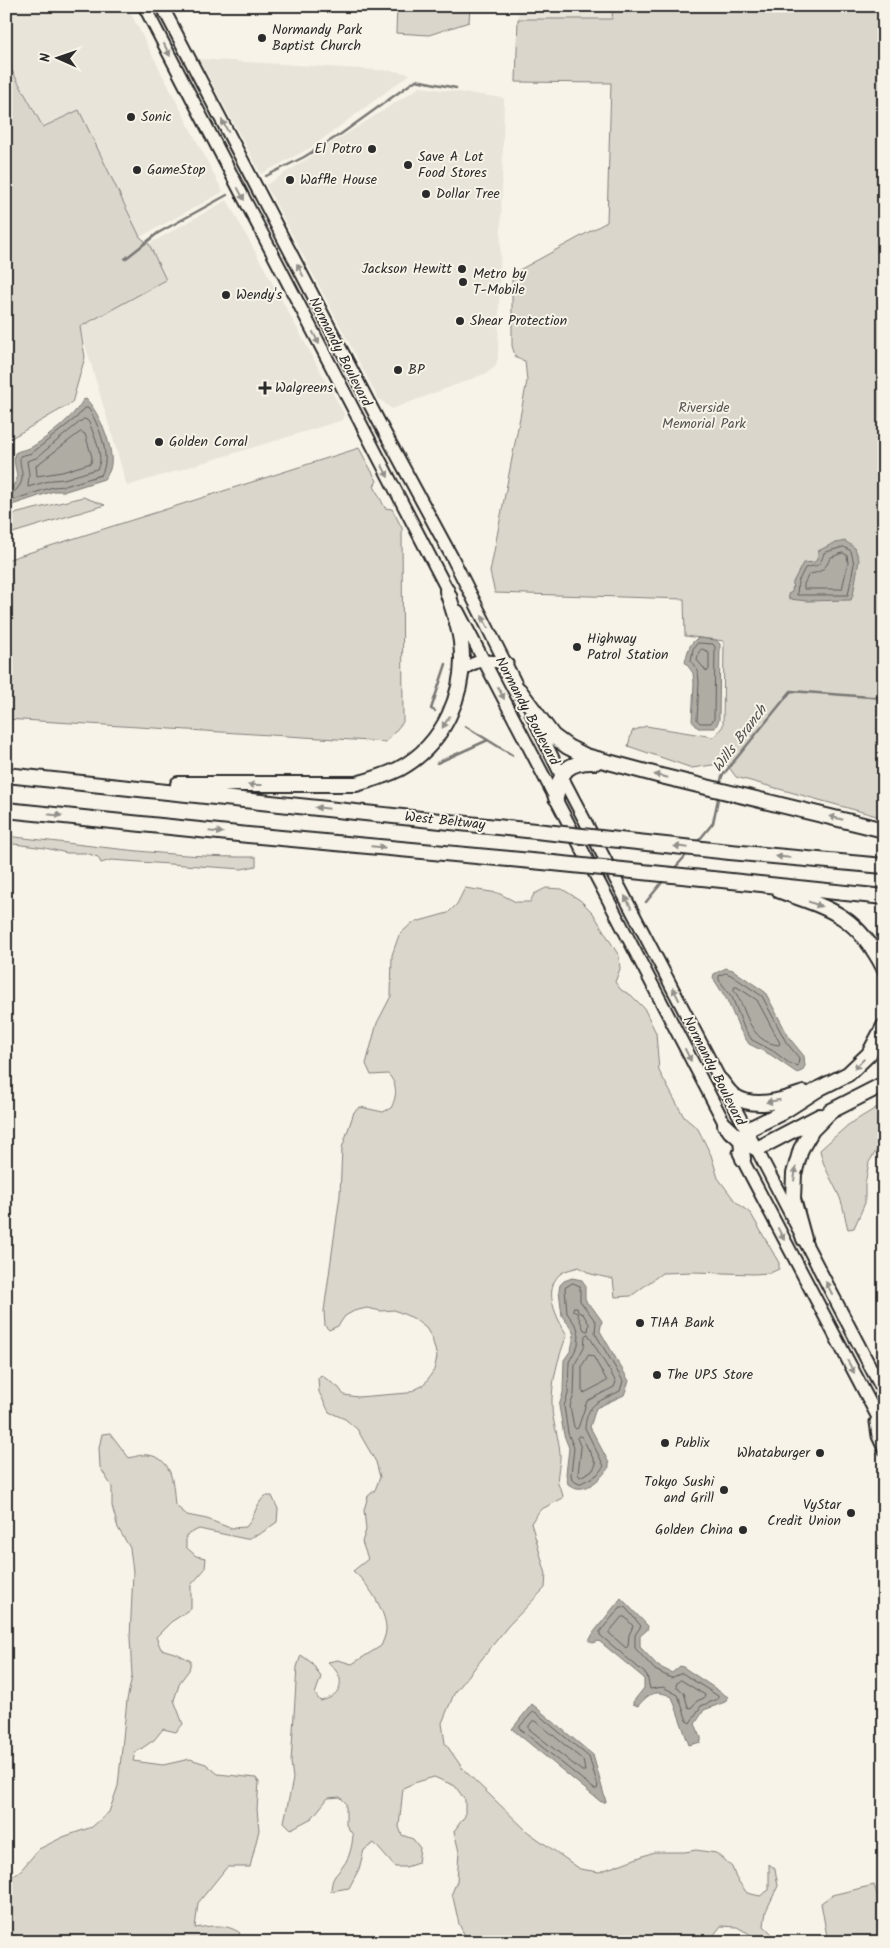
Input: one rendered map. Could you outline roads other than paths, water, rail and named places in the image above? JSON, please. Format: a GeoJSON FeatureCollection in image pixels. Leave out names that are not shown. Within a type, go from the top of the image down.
{"type":"FeatureCollection","features":[{"type":"Feature","properties":{"kind":"highway"},"geometry":{"type":"LineString","coordinates":[[105,784],[356,784],[400,769],[419,755],[442,728],[453,710],[458,693],[461,671],[461,642],[447,591]]}},
{"type":"Feature","properties":{"kind":"highway"},"geometry":{"type":"LineString","coordinates":[[519,690],[553,736],[568,746],[604,762],[884,830]]}},
{"type":"Feature","properties":{"kind":"highway"},"geometry":{"type":"LineString","coordinates":[[556,798],[558,783],[568,767],[577,763],[604,762]]}},
{"type":"Feature","properties":{"kind":"highway","name":"West Beltway"},"geometry":{"type":"LineString","coordinates":[[6,775],[105,784],[730,852],[884,866]]}},
{"type":"Feature","properties":{"kind":"highway"},"geometry":{"type":"LineString","coordinates":[[6,810],[248,835],[753,882],[884,897]]}},
{"type":"Feature","properties":{"kind":"highway"},"geometry":{"type":"LineString","coordinates":[[753,882],[808,901],[843,916],[862,934],[884,968]]}},
{"type":"Feature","properties":{"kind":"highway"},"geometry":{"type":"LineString","coordinates":[[744,1135],[820,1088],[848,1074],[858,1066],[876,1044],[884,1026]]}},
{"type":"Feature","properties":{"kind":"highway"},"geometry":{"type":"LineString","coordinates":[[721,1081],[733,1096],[745,1101],[758,1103],[773,1102],[820,1088]]}},
{"type":"Feature","properties":{"kind":"highway"},"geometry":{"type":"LineString","coordinates":[[725,1125],[744,1135],[757,1149],[884,1084]]}},
{"type":"Feature","properties":{"kind":"highway"},"geometry":{"type":"LineString","coordinates":[[804,1239],[793,1199],[794,1174],[801,1149],[812,1130],[831,1111]]}},
{"type":"Feature","properties":{"kind":"highway"},"geometry":{"type":"LineString","coordinates":[[743,1159],[744,1135]]}},
{"type":"Feature","properties":{"kind":"main road","name":"Normandy Boulevard"},"geometry":{"type":"LineString","coordinates":[[144,6],[884,1429]]}},
{"type":"Feature","properties":{"kind":"main road","name":"Normandy Boulevard"},"geometry":{"type":"LineString","coordinates":[[162,6],[379,422],[450,552],[562,775],[721,1081],[744,1135]]}},
{"type":"Feature","properties":{"kind":"main road"},"geometry":{"type":"LineString","coordinates":[[461,671],[474,662],[483,660],[506,664]]}},
{"type":"Feature","properties":{"kind":"main road"},"geometry":{"type":"LineString","coordinates":[[757,1149],[884,1393]]}},
{"type":"Feature","properties":{"kind":"main road"},"geometry":{"type":"LineString","coordinates":[[828,1323],[844,1316]]}},
{"type":"Feature","properties":{"kind":"main road"},"geometry":{"type":"LineString","coordinates":[[875,1412],[878,1436],[884,1449]]}},
{"type":"Feature","properties":{"kind":"water"},"geometry":{"type":"Polygon","coordinates":[[[86,399],[101,422],[111,452],[110,470],[104,479],[66,491],[54,491],[6,507],[6,492],[12,487],[17,478],[15,453],[30,448],[52,433],[86,399]]]}},
{"type":"Feature","properties":{"kind":"water"},"geometry":{"type":"Polygon","coordinates":[[[845,541],[855,548],[859,560],[851,600],[807,601],[789,599],[788,594],[792,592],[793,582],[803,563],[815,562],[818,551],[832,544],[845,541]]]}},
{"type":"Feature","properties":{"kind":"water"},"geometry":{"type":"Polygon","coordinates":[[[698,638],[716,640],[720,644],[719,720],[715,728],[698,728],[692,721],[693,673],[685,662],[691,645],[698,638]]]}},
{"type":"Feature","properties":{"kind":"water"},"geometry":{"type":"Polygon","coordinates":[[[726,968],[733,970],[765,992],[790,1039],[804,1056],[805,1066],[802,1071],[797,1073],[771,1055],[749,1044],[740,1030],[727,1000],[713,978],[714,974],[726,968]]]}},
{"type":"Feature","properties":{"kind":"water"},"geometry":{"type":"Polygon","coordinates":[[[572,1278],[582,1280],[585,1285],[587,1303],[602,1321],[600,1331],[629,1381],[624,1395],[596,1408],[590,1427],[609,1463],[609,1467],[591,1485],[580,1488],[568,1484],[566,1474],[569,1448],[564,1435],[559,1406],[563,1393],[564,1360],[571,1350],[574,1336],[572,1329],[562,1316],[559,1290],[560,1285],[564,1281],[572,1278]]]}},
{"type":"Feature","properties":{"kind":"water"},"geometry":{"type":"Polygon","coordinates":[[[621,1598],[648,1626],[647,1630],[640,1636],[640,1647],[658,1666],[672,1673],[680,1666],[683,1667],[728,1697],[725,1702],[704,1710],[695,1724],[701,1737],[701,1742],[689,1745],[672,1697],[657,1693],[649,1695],[638,1706],[633,1704],[644,1688],[644,1678],[599,1641],[593,1643],[589,1641],[621,1598]]]}},
{"type":"Feature","properties":{"kind":"water"},"geometry":{"type":"Polygon","coordinates":[[[532,1704],[593,1755],[606,1802],[601,1802],[512,1729],[532,1704]]]}},
{"type":"Feature","properties":{"kind":"waterway"},"geometry":{"type":"LineString","coordinates":[[266,176],[304,157],[341,134],[416,80],[456,88]]}},
{"type":"Feature","properties":{"kind":"waterway"},"geometry":{"type":"LineString","coordinates":[[125,259],[158,233],[227,195]]}},
{"type":"Feature","properties":{"kind":"waterway"},"geometry":{"type":"LineString","coordinates":[[435,711],[431,709],[446,664]]}},
{"type":"Feature","properties":{"kind":"waterway","name":"Wills Branch"},"geometry":{"type":"LineString","coordinates":[[720,786],[722,776],[791,691],[884,698]]}},
{"type":"Feature","properties":{"kind":"waterway"},"geometry":{"type":"LineString","coordinates":[[465,726],[512,755]]}},
{"type":"Feature","properties":{"kind":"waterway"},"geometry":{"type":"LineString","coordinates":[[437,763],[488,740]]}},
{"type":"Feature","properties":{"kind":"waterway","name":"Wills Branch"},"geometry":{"type":"LineString","coordinates":[[696,844],[713,823],[719,794]]}},
{"type":"Feature","properties":{"kind":"waterway","name":"Wills Branch"},"geometry":{"type":"LineString","coordinates":[[673,870],[689,852]]}},
{"type":"Feature","properties":{"kind":"waterway","name":"Wills Branch"},"geometry":{"type":"LineString","coordinates":[[646,902],[664,880]]}},
{"type":"Feature","properties":{"kind":"place","name":"Normandy Park Baptist Church"},"geometry":{"type":"Point","coordinates":[262,38]}},
{"type":"Feature","properties":{"kind":"place","name":"Sonic"},"geometry":{"type":"Point","coordinates":[131,117]}},
{"type":"Feature","properties":{"kind":"place","name":"El Potro"},"geometry":{"type":"Point","coordinates":[372,149]}},
{"type":"Feature","properties":{"kind":"place","name":"Save A Lot Food Stores"},"geometry":{"type":"Point","coordinates":[408,165]}},
{"type":"Feature","properties":{"kind":"place","name":"GameStop"},"geometry":{"type":"Point","coordinates":[137,170]}},
{"type":"Feature","properties":{"kind":"place","name":"Waffle House"},"geometry":{"type":"Point","coordinates":[290,180]}},
{"type":"Feature","properties":{"kind":"place","name":"Dollar Tree"},"geometry":{"type":"Point","coordinates":[426,194]}},
{"type":"Feature","properties":{"kind":"place","name":"Jackson Hewitt"},"geometry":{"type":"Point","coordinates":[462,269]}},
{"type":"Feature","properties":{"kind":"place","name":"Metro by T-Mobile"},"geometry":{"type":"Point","coordinates":[463,282]}},
{"type":"Feature","properties":{"kind":"place","name":"Wendy's"},"geometry":{"type":"Point","coordinates":[226,295]}},
{"type":"Feature","properties":{"kind":"place","name":"Shear Protection"},"geometry":{"type":"Point","coordinates":[460,321]}},
{"type":"Feature","properties":{"kind":"place","name":"BP"},"geometry":{"type":"Point","coordinates":[398,370]}},
{"type":"Feature","properties":{"kind":"place","name":"Walgreens"},"geometry":{"type":"Point","coordinates":[265,388]}},
{"type":"Feature","properties":{"kind":"place","name":"Golden Corral"},"geometry":{"type":"Point","coordinates":[159,442]}},
{"type":"Feature","properties":{"kind":"place","name":"Highway Patrol Station"},"geometry":{"type":"Point","coordinates":[577,647]}},
{"type":"Feature","properties":{"kind":"place","name":"TIAA Bank"},"geometry":{"type":"Point","coordinates":[640,1323]}},
{"type":"Feature","properties":{"kind":"place","name":"The UPS Store"},"geometry":{"type":"Point","coordinates":[657,1375]}},
{"type":"Feature","properties":{"kind":"place","name":"Publix"},"geometry":{"type":"Point","coordinates":[665,1443]}},
{"type":"Feature","properties":{"kind":"place","name":"Whataburger"},"geometry":{"type":"Point","coordinates":[820,1453]}},
{"type":"Feature","properties":{"kind":"place","name":"Tokyo Sushi and Grill"},"geometry":{"type":"Point","coordinates":[724,1490]}},
{"type":"Feature","properties":{"kind":"place","name":"VyStar Credit Union"},"geometry":{"type":"Point","coordinates":[851,1513]}},
{"type":"Feature","properties":{"kind":"place","name":"Golden China"},"geometry":{"type":"Point","coordinates":[743,1530]}},
{"type":"Feature","properties":{"kind":"park label","name":"Riverside Memorial Park"},"geometry":{"type":"Point","coordinates":[704,416]}}]}
